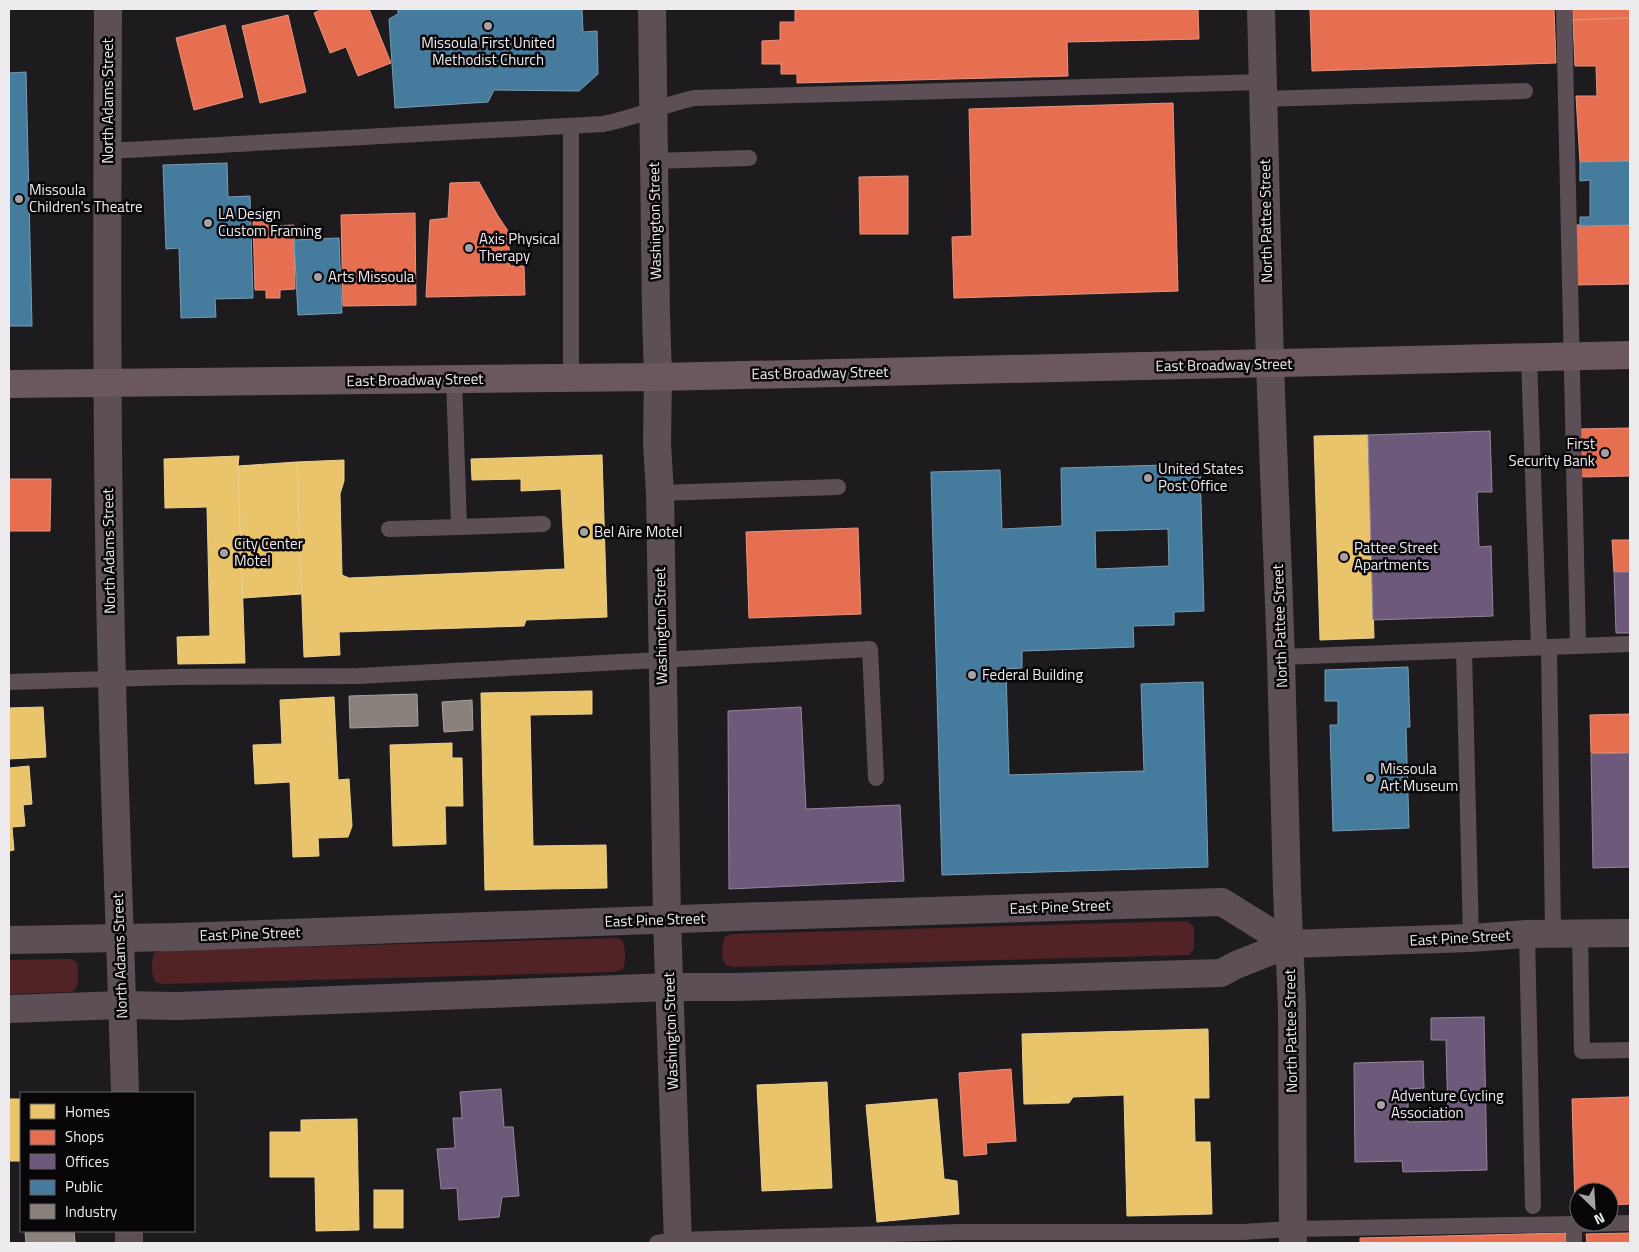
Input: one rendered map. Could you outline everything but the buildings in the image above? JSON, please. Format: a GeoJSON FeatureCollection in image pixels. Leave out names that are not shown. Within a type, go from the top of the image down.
{"type":"FeatureCollection","features":[{"type":"Feature","properties":{"kind":"main road","name":"East Broadway Street"},"geometry":{"type":"LineString","coordinates":[[9,384],[658,377],[1630,355]]}},
{"type":"Feature","properties":{"kind":"street","name":"North Adams Street"},"geometry":{"type":"LineString","coordinates":[[108,9],[107,382],[112,679],[125,1092]]}},
{"type":"Feature","properties":{"kind":"street","name":"Washington Street"},"geometry":{"type":"LineString","coordinates":[[652,9],[658,377],[657,443],[660,494],[667,920],[670,987],[671,1242]]}},
{"type":"Feature","properties":{"kind":"street","name":"North Pattee Street"},"geometry":{"type":"LineString","coordinates":[[1261,9],[1270,364],[1292,1008],[1293,1236]]}},
{"type":"Feature","properties":{"kind":"street","name":"East Pine Street"},"geometry":{"type":"LineString","coordinates":[[9,940],[179,937],[1222,902],[1289,944]]}},
{"type":"Feature","properties":{"kind":"street","name":"East Pine Street"},"geometry":{"type":"LineString","coordinates":[[9,1009],[122,1005],[177,1006],[670,987],[735,987],[1221,973],[1289,944],[1540,934],[1630,933]]}},
{"type":"Feature","properties":{"kind":"lane"},"geometry":{"type":"LineString","coordinates":[[1564,9],[1578,646]]}},
{"type":"Feature","properties":{"kind":"lane"},"geometry":{"type":"LineString","coordinates":[[108,151],[609,123],[694,98],[1263,90],[1525,91]]}},
{"type":"Feature","properties":{"kind":"lane"},"geometry":{"type":"LineString","coordinates":[[570,378],[571,126]]}},
{"type":"Feature","properties":{"kind":"lane"},"geometry":{"type":"LineString","coordinates":[[654,161],[748,158]]}},
{"type":"Feature","properties":{"kind":"lane"},"geometry":{"type":"LineString","coordinates":[[1529,358],[1544,647],[1540,934],[1528,1014],[1533,1206]]}},
{"type":"Feature","properties":{"kind":"lane"},"geometry":{"type":"LineString","coordinates":[[454,379],[459,527]]}},
{"type":"Feature","properties":{"kind":"lane"},"geometry":{"type":"LineString","coordinates":[[660,494],[838,487]]}},
{"type":"Feature","properties":{"kind":"lane"},"geometry":{"type":"LineString","coordinates":[[389,529],[543,524]]}},
{"type":"Feature","properties":{"kind":"lane"},"geometry":{"type":"LineString","coordinates":[[1281,656],[1630,644]]}},
{"type":"Feature","properties":{"kind":"lane"},"geometry":{"type":"LineString","coordinates":[[9,682],[358,676],[870,649],[876,778]]}},
{"type":"Feature","properties":{"kind":"lane"},"geometry":{"type":"LineString","coordinates":[[1464,650],[1471,938]]}},
{"type":"Feature","properties":{"kind":"lane"},"geometry":{"type":"LineString","coordinates":[[1580,933],[1582,1052],[1630,1050]]}},
{"type":"Feature","properties":{"kind":"lane"},"geometry":{"type":"LineString","coordinates":[[671,1242],[960,1232],[1242,1232],[1293,1236],[1569,1225]]}},
{"type":"Feature","properties":{"kind":"shaded area"},"geometry":{"type":"Polygon","coordinates":[[[1185,921],[1194,927],[1194,949],[1189,955],[733,967],[726,965],[722,951],[725,937],[732,934],[1185,921]]]}},
{"type":"Feature","properties":{"kind":"shaded area"},"geometry":{"type":"Polygon","coordinates":[[[615,938],[622,940],[625,962],[623,969],[615,972],[163,984],[156,982],[152,968],[154,953],[162,951],[615,938]]]}},
{"type":"Feature","properties":{"kind":"shaded area"},"geometry":{"type":"Polygon","coordinates":[[[72,959],[77,963],[78,979],[77,986],[72,992],[9,994],[9,960],[72,959]]]}},
{"type":"Feature","properties":{"kind":"place","name":"Missoula First United Methodist Church"},"geometry":{"type":"Point","coordinates":[488,26]}},
{"type":"Feature","properties":{"kind":"place","name":"Missoula Children's Theatre"},"geometry":{"type":"Point","coordinates":[19,199]}},
{"type":"Feature","properties":{"kind":"place","name":"LA Design Custom Framing"},"geometry":{"type":"Point","coordinates":[208,223]}},
{"type":"Feature","properties":{"kind":"place","name":"Axis Physical Therapy"},"geometry":{"type":"Point","coordinates":[469,248]}},
{"type":"Feature","properties":{"kind":"place","name":"Arts Missoula"},"geometry":{"type":"Point","coordinates":[318,277]}},
{"type":"Feature","properties":{"kind":"place","name":"First Security Bank"},"geometry":{"type":"Point","coordinates":[1605,453]}},
{"type":"Feature","properties":{"kind":"place","name":"United States Post Office"},"geometry":{"type":"Point","coordinates":[1148,478]}},
{"type":"Feature","properties":{"kind":"place","name":"Bel Aire Motel"},"geometry":{"type":"Point","coordinates":[584,532]}},
{"type":"Feature","properties":{"kind":"place","name":"City Center Motel"},"geometry":{"type":"Point","coordinates":[224,553]}},
{"type":"Feature","properties":{"kind":"place","name":"Pattee Street Apartments"},"geometry":{"type":"Point","coordinates":[1344,557]}},
{"type":"Feature","properties":{"kind":"place","name":"Federal Building"},"geometry":{"type":"Point","coordinates":[972,675]}},
{"type":"Feature","properties":{"kind":"place","name":"Missoula Art Museum"},"geometry":{"type":"Point","coordinates":[1370,778]}},
{"type":"Feature","properties":{"kind":"place","name":"Adventure Cycling Association"},"geometry":{"type":"Point","coordinates":[1381,1105]}}]}
